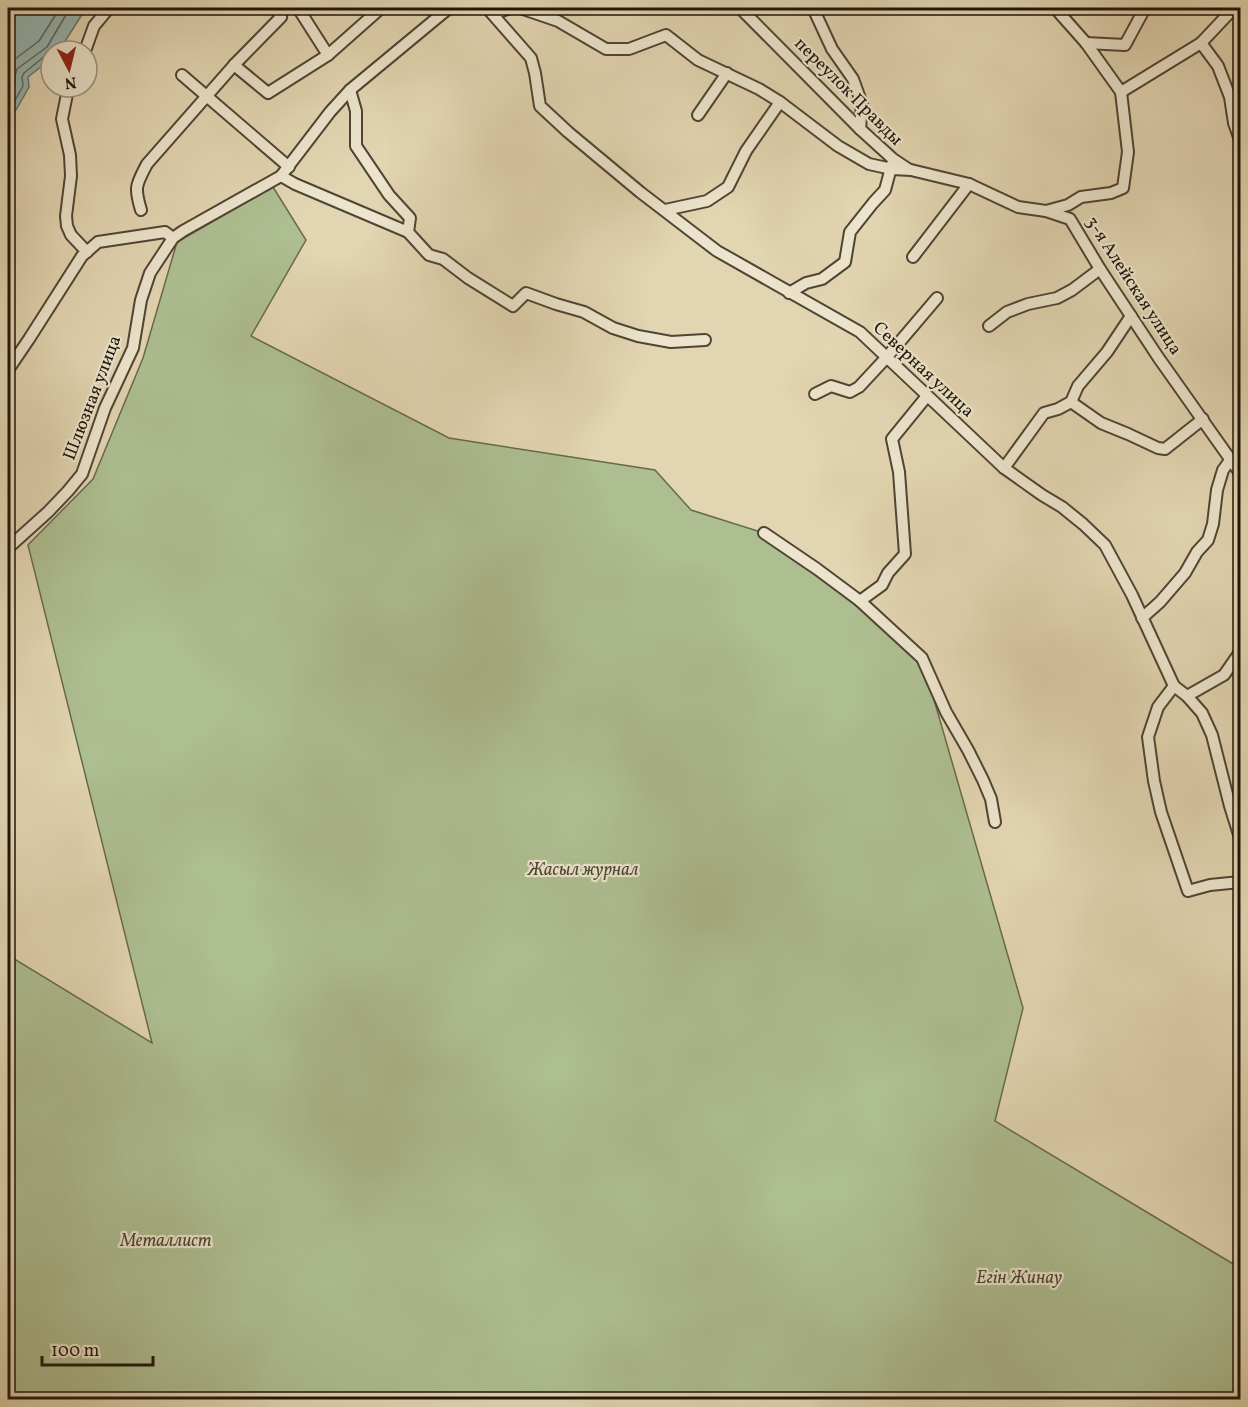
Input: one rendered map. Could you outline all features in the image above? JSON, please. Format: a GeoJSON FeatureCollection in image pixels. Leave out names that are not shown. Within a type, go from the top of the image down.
{"type":"FeatureCollection","features":[{"type":"Feature","properties":{"kind":"street"},"geometry":{"type":"LineString","coordinates":[[89,39],[94,26],[109,8]]}},
{"type":"Feature","properties":{"kind":"street"},"geometry":{"type":"LineString","coordinates":[[141,210],[136,193],[137,183],[147,164],[278,12],[298,8],[328,55]]}},
{"type":"Feature","properties":{"kind":"street"},"geometry":{"type":"LineString","coordinates":[[234,64],[268,93],[328,55],[381,8]]}},
{"type":"Feature","properties":{"kind":"street","name":"Шлюзная улица"},"geometry":{"type":"LineString","coordinates":[[8,548],[48,512],[82,474],[105,408],[133,348],[141,300],[150,273],[173,238],[281,176],[330,112],[350,90],[449,8]]}},
{"type":"Feature","properties":{"kind":"street"},"geometry":{"type":"LineString","coordinates":[[490,11],[510,8]]}},
{"type":"Feature","properties":{"kind":"street"},"geometry":{"type":"LineString","coordinates":[[520,8],[558,21],[606,50],[629,49],[666,35],[698,60],[759,89],[780,102],[848,152],[869,164],[892,164],[885,190],[850,232],[845,262],[822,279],[806,283],[789,293]]}},
{"type":"Feature","properties":{"kind":"street","name":"переулок Правды"},"geometry":{"type":"LineString","coordinates":[[740,8],[892,164],[911,171],[969,184],[1018,207],[1046,211]]}},
{"type":"Feature","properties":{"kind":"street"},"geometry":{"type":"LineString","coordinates":[[813,8],[832,50],[854,79],[862,104],[860,129]]}},
{"type":"Feature","properties":{"kind":"street"},"geometry":{"type":"LineString","coordinates":[[1055,8],[1086,43],[1121,93],[1201,43],[1234,8]]}},
{"type":"Feature","properties":{"kind":"street"},"geometry":{"type":"LineString","coordinates":[[1086,43],[1125,45],[1145,8]]}},
{"type":"Feature","properties":{"kind":"street","name":"Северная улица"},"geometry":{"type":"LineString","coordinates":[[490,11],[531,58],[540,106],[568,132],[640,192],[717,250],[860,332],[1004,468],[1062,507],[1105,545],[1132,595],[1174,686],[1187,696],[1202,713],[1212,735],[1240,838]]}},
{"type":"Feature","properties":{"kind":"street"},"geometry":{"type":"LineString","coordinates":[[1201,43],[1218,66],[1230,97],[1234,123],[1240,140]]}},
{"type":"Feature","properties":{"kind":"street"},"geometry":{"type":"LineString","coordinates":[[698,115],[727,73]]}},
{"type":"Feature","properties":{"kind":"street"},"geometry":{"type":"LineString","coordinates":[[183,75],[289,167]]}},
{"type":"Feature","properties":{"kind":"street"},"geometry":{"type":"LineString","coordinates":[[350,90],[356,111],[357,146],[389,195],[410,219],[408,232]]}},
{"type":"Feature","properties":{"kind":"street","name":"3-я Алейская улица"},"geometry":{"type":"LineString","coordinates":[[1046,211],[1068,206],[1081,196],[1111,193],[1123,188],[1128,152],[1121,93]]}},
{"type":"Feature","properties":{"kind":"street"},"geometry":{"type":"LineString","coordinates":[[66,99],[63,119],[70,155],[71,176],[67,226],[71,235],[87,252]]}},
{"type":"Feature","properties":{"kind":"street"},"geometry":{"type":"LineString","coordinates":[[665,210],[706,201],[728,188],[746,151],[780,102]]}},
{"type":"Feature","properties":{"kind":"street"},"geometry":{"type":"LineString","coordinates":[[281,176],[408,232],[429,255],[443,260],[468,279],[513,306],[526,293],[584,312],[613,328],[638,336],[672,342],[705,340]]}},
{"type":"Feature","properties":{"kind":"street"},"geometry":{"type":"LineString","coordinates":[[913,256],[969,184]]}},
{"type":"Feature","properties":{"kind":"street","name":"3-я Алейская улица"},"geometry":{"type":"LineString","coordinates":[[1046,211],[1070,219],[1158,357],[1240,473]]}},
{"type":"Feature","properties":{"kind":"street"},"geometry":{"type":"LineString","coordinates":[[8,370],[82,256],[98,242],[165,232],[173,238]]}},
{"type":"Feature","properties":{"kind":"street"},"geometry":{"type":"LineString","coordinates":[[989,326],[1007,312],[1028,304],[1058,298],[1100,269]]}},
{"type":"Feature","properties":{"kind":"street"},"geometry":{"type":"LineString","coordinates":[[815,394],[831,386],[850,392],[859,387],[937,298]]}},
{"type":"Feature","properties":{"kind":"street"},"geometry":{"type":"LineString","coordinates":[[1004,468],[1044,413],[1071,402],[1078,386],[1107,352],[1131,316]]}},
{"type":"Feature","properties":{"kind":"street"},"geometry":{"type":"LineString","coordinates":[[860,601],[882,585],[888,573],[905,554],[899,472],[892,439],[927,396]]}},
{"type":"Feature","properties":{"kind":"street"},"geometry":{"type":"LineString","coordinates":[[1071,402],[1101,423],[1165,449],[1203,419]]}},
{"type":"Feature","properties":{"kind":"street"},"geometry":{"type":"LineString","coordinates":[[1142,618],[1160,602],[1185,573],[1197,552],[1208,540],[1214,524],[1217,490],[1223,470],[1231,459]]}},
{"type":"Feature","properties":{"kind":"street"},"geometry":{"type":"LineString","coordinates":[[764,533],[860,601],[922,658],[946,712],[983,780],[991,799],[995,822]]}},
{"type":"Feature","properties":{"kind":"street"},"geometry":{"type":"LineString","coordinates":[[1187,696],[1224,675],[1240,651]]}},
{"type":"Feature","properties":{"kind":"street"},"geometry":{"type":"LineString","coordinates":[[1174,686],[1158,707],[1148,736],[1161,812],[1188,891],[1210,885],[1240,882]]}},
{"type":"Feature","properties":{"kind":"green space","name":"Жасыл журнал"},"geometry":{"type":"Polygon","coordinates":[[[273,187],[306,240],[251,336],[449,438],[655,470],[691,510],[764,533],[922,658],[1023,1008],[995,1121],[1240,1268],[1240,1399],[8,1399],[8,955],[152,1043],[28,545],[93,479],[143,358],[177,242],[273,187]]]}},
{"type":"Feature","properties":{"kind":"water"},"geometry":{"type":"Polygon","coordinates":[[[8,8],[88,8],[67,39],[39,39],[39,68],[28,77],[29,87],[8,124],[8,8]]]}},
{"type":"Feature","properties":{"kind":"park label","name":"Металлист"},"geometry":{"type":"Point","coordinates":[166,1241]}},
{"type":"Feature","properties":{"kind":"park label","name":"Егін Жинау"},"geometry":{"type":"Point","coordinates":[1019,1278]}}]}
